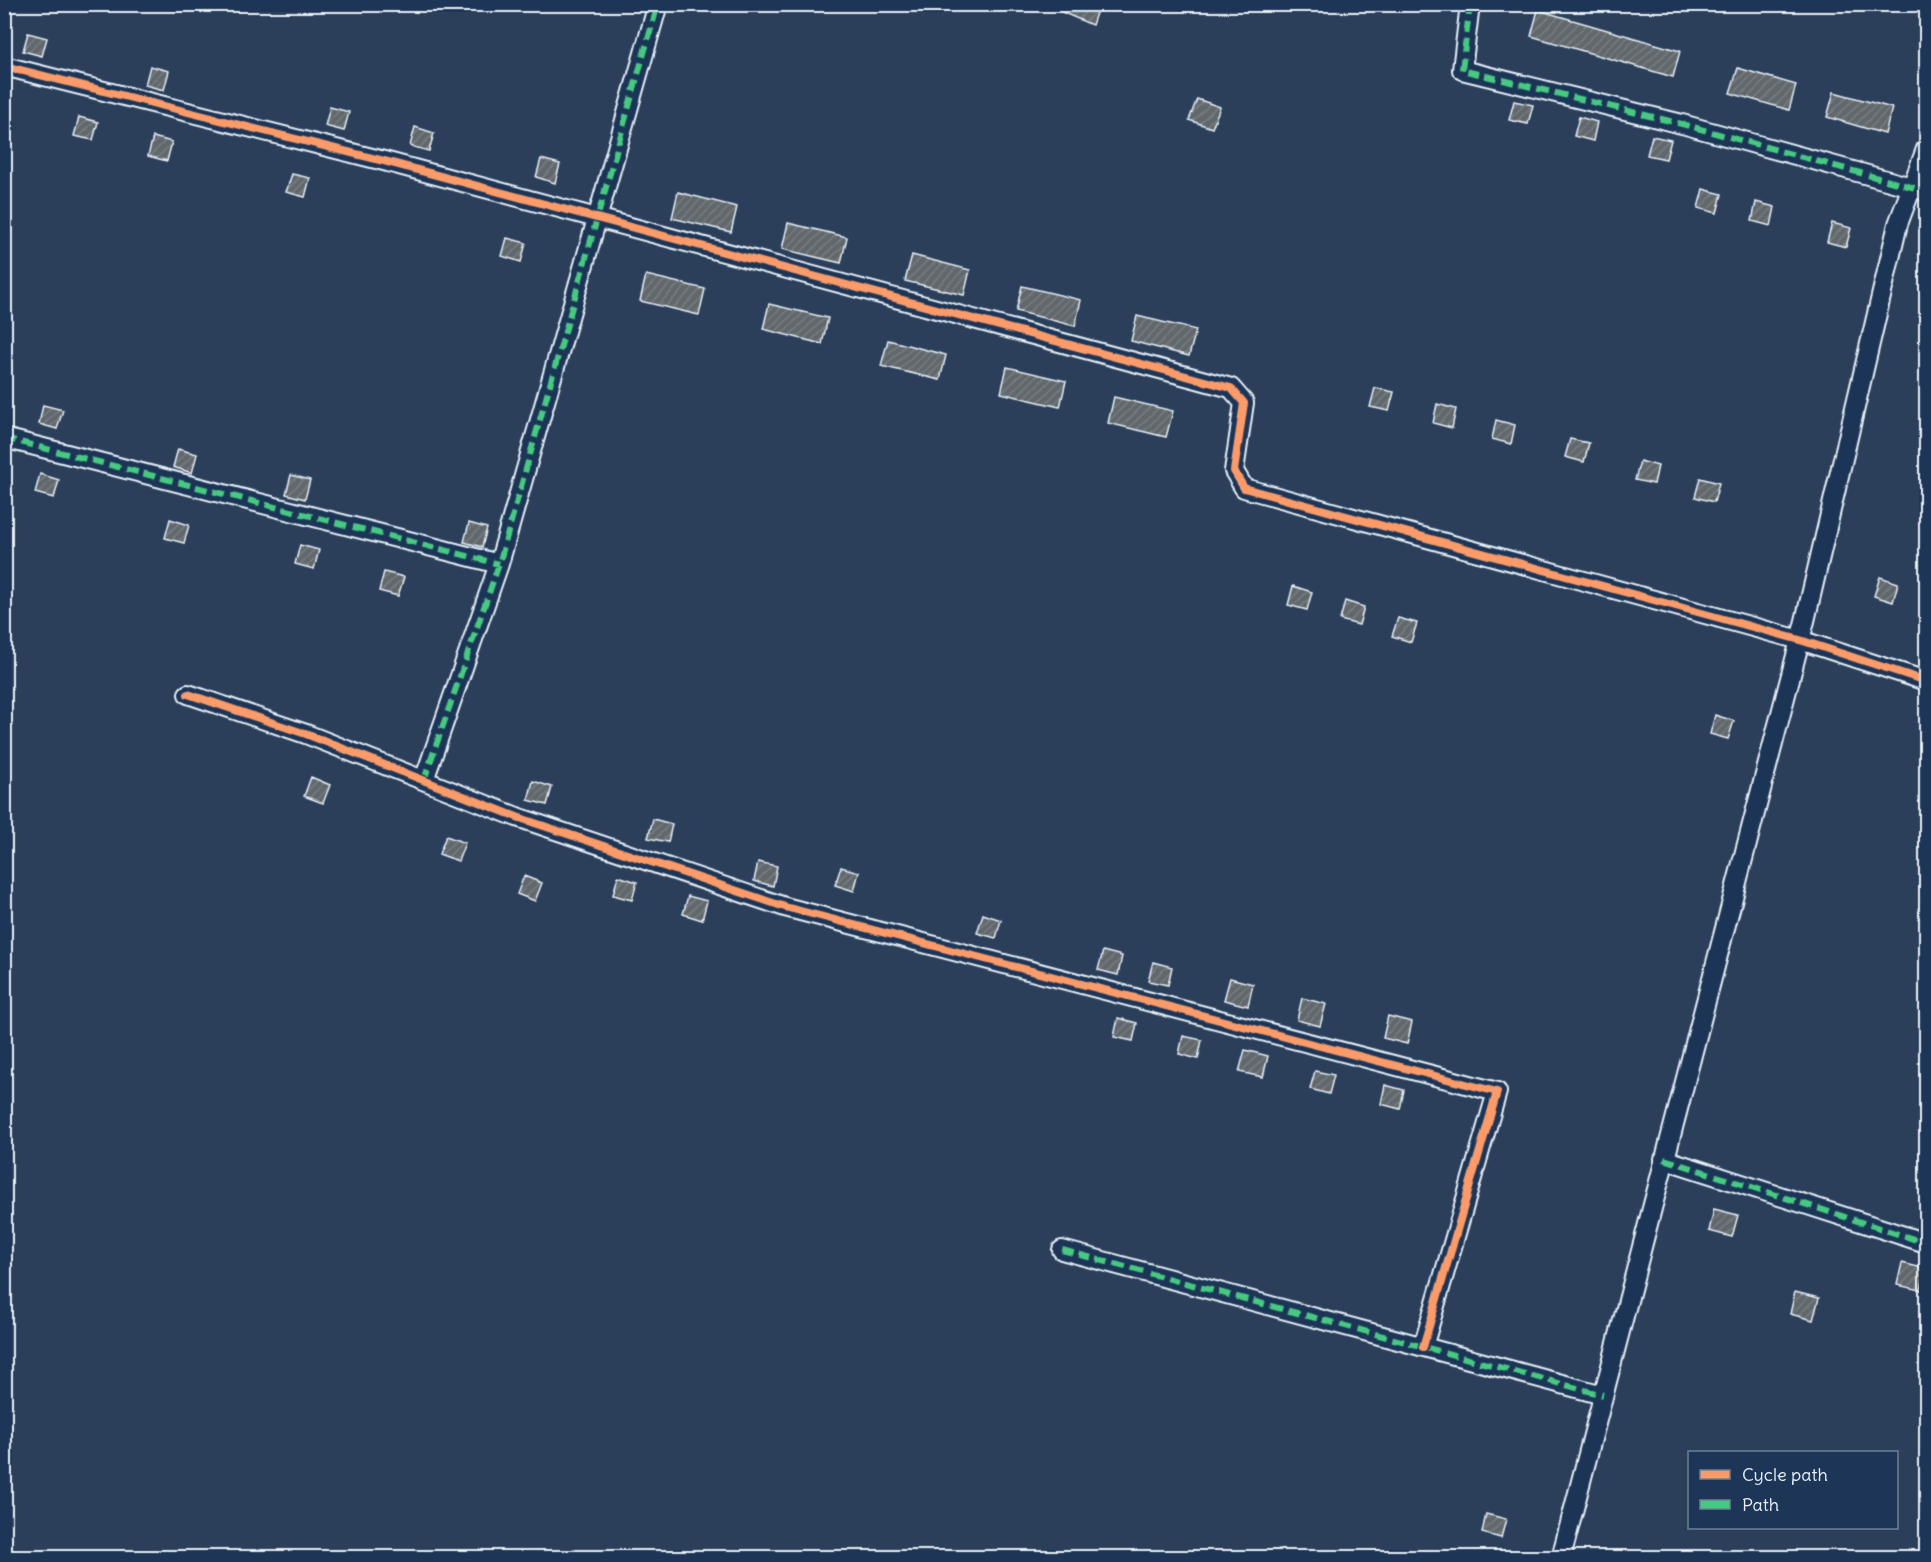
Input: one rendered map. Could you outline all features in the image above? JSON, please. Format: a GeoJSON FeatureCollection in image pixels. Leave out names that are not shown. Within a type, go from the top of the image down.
{"type":"FeatureCollection","features":[{"type":"Feature","properties":{"kind":"street"},"geometry":{"type":"LineString","coordinates":[[424,780],[498,564],[658,4]]}},
{"type":"Feature","properties":{"kind":"street"},"geometry":{"type":"LineString","coordinates":[[1470,4],[1462,70],[1682,124],[1920,188]]}},
{"type":"Feature","properties":{"kind":"street"},"geometry":{"type":"LineString","coordinates":[[4,66],[384,160],[1231,388],[1244,403],[1234,471],[1244,488],[1800,640],[1926,681]]}},
{"type":"Feature","properties":{"kind":"street"},"geometry":{"type":"LineString","coordinates":[[1561,1557],[1800,640],[1898,224],[1920,188],[1926,149]]}},
{"type":"Feature","properties":{"kind":"street"},"geometry":{"type":"LineString","coordinates":[[4,438],[498,564]]}},
{"type":"Feature","properties":{"kind":"street"},"geometry":{"type":"LineString","coordinates":[[188,694],[306,734],[517,818],[785,908],[1497,1092],[1423,1347]]}},
{"type":"Feature","properties":{"kind":"street"},"geometry":{"type":"LineString","coordinates":[[1664,1159],[1926,1243]]}},
{"type":"Feature","properties":{"kind":"street"},"geometry":{"type":"LineString","coordinates":[[1062,1250],[1603,1395]]}},
{"type":"Feature","properties":{"kind":"building"},"geometry":{"type":"Polygon","coordinates":[[[1043,4],[1099,4],[1092,25],[1043,4]]]}},
{"type":"Feature","properties":{"kind":"building"},"geometry":{"type":"Polygon","coordinates":[[[1538,10],[1680,51],[1673,77],[1531,36],[1538,10]]]}},
{"type":"Feature","properties":{"kind":"building"},"geometry":{"type":"Polygon","coordinates":[[[28,33],[47,38],[42,56],[23,51],[28,33]]]}},
{"type":"Feature","properties":{"kind":"building"},"geometry":{"type":"Polygon","coordinates":[[[150,66],[169,71],[164,90],[145,85],[150,66]]]}},
{"type":"Feature","properties":{"kind":"building"},"geometry":{"type":"Polygon","coordinates":[[[1738,68],[1796,85],[1789,110],[1730,93],[1738,68]]]}},
{"type":"Feature","properties":{"kind":"building"},"geometry":{"type":"Polygon","coordinates":[[[1834,92],[1892,108],[1885,134],[1827,117],[1834,92]]]}},
{"type":"Feature","properties":{"kind":"building"},"geometry":{"type":"Polygon","coordinates":[[[1197,99],[1220,107],[1212,128],[1189,120],[1197,99]]]}},
{"type":"Feature","properties":{"kind":"building"},"geometry":{"type":"Polygon","coordinates":[[[1514,101],[1533,105],[1528,124],[1509,120],[1514,101]]]}},
{"type":"Feature","properties":{"kind":"building"},"geometry":{"type":"Polygon","coordinates":[[[330,107],[349,112],[344,131],[325,126],[330,107]]]}},
{"type":"Feature","properties":{"kind":"building"},"geometry":{"type":"Polygon","coordinates":[[[79,117],[98,122],[93,140],[74,136],[79,117]]]}},
{"type":"Feature","properties":{"kind":"building"},"geometry":{"type":"Polygon","coordinates":[[[1579,117],[1597,122],[1593,141],[1574,136],[1579,117]]]}},
{"type":"Feature","properties":{"kind":"building"},"geometry":{"type":"Polygon","coordinates":[[[415,127],[434,133],[429,151],[410,146],[415,127]]]}},
{"type":"Feature","properties":{"kind":"building"},"geometry":{"type":"Polygon","coordinates":[[[1652,136],[1671,140],[1666,159],[1647,155],[1652,136]]]}},
{"type":"Feature","properties":{"kind":"building"},"geometry":{"type":"Polygon","coordinates":[[[153,137],[172,142],[167,161],[148,156],[153,137]]]}},
{"type":"Feature","properties":{"kind":"building"},"geometry":{"type":"Polygon","coordinates":[[[541,159],[560,164],[555,183],[536,177],[541,159]]]}},
{"type":"Feature","properties":{"kind":"building"},"geometry":{"type":"Polygon","coordinates":[[[292,174],[310,178],[305,197],[286,192],[292,174]]]}},
{"type":"Feature","properties":{"kind":"building"},"geometry":{"type":"Polygon","coordinates":[[[1703,189],[1722,194],[1717,213],[1698,208],[1703,189]]]}},
{"type":"Feature","properties":{"kind":"building"},"geometry":{"type":"Polygon","coordinates":[[[678,192],[737,207],[731,232],[672,218],[678,192]]]}},
{"type":"Feature","properties":{"kind":"building"},"geometry":{"type":"Polygon","coordinates":[[[1756,202],[1775,207],[1771,226],[1752,221],[1756,202]]]}},
{"type":"Feature","properties":{"kind":"building"},"geometry":{"type":"Polygon","coordinates":[[[788,223],[847,237],[841,263],[782,249],[788,223]]]}},
{"type":"Feature","properties":{"kind":"building"},"geometry":{"type":"Polygon","coordinates":[[[1832,223],[1851,228],[1846,247],[1827,242],[1832,223]]]}},
{"type":"Feature","properties":{"kind":"building"},"geometry":{"type":"Polygon","coordinates":[[[507,238],[526,243],[521,262],[502,256],[507,238]]]}},
{"type":"Feature","properties":{"kind":"building"},"geometry":{"type":"Polygon","coordinates":[[[912,255],[970,270],[964,295],[905,281],[912,255]]]}},
{"type":"Feature","properties":{"kind":"building"},"geometry":{"type":"Polygon","coordinates":[[[646,275],[705,289],[699,315],[640,301],[646,275]]]}},
{"type":"Feature","properties":{"kind":"building"},"geometry":{"type":"Polygon","coordinates":[[[1022,286],[1081,300],[1075,326],[1016,311],[1022,286]]]}},
{"type":"Feature","properties":{"kind":"building"},"geometry":{"type":"Polygon","coordinates":[[[769,304],[828,318],[822,344],[763,329],[769,304]]]}},
{"type":"Feature","properties":{"kind":"building"},"geometry":{"type":"Polygon","coordinates":[[[1137,316],[1196,330],[1189,356],[1131,341],[1137,316]]]}},
{"type":"Feature","properties":{"kind":"building"},"geometry":{"type":"Polygon","coordinates":[[[888,340],[946,355],[940,380],[881,366],[888,340]]]}},
{"type":"Feature","properties":{"kind":"building"},"geometry":{"type":"Polygon","coordinates":[[[1007,367],[1066,381],[1060,407],[1001,393],[1007,367]]]}},
{"type":"Feature","properties":{"kind":"building"},"geometry":{"type":"Polygon","coordinates":[[[1375,388],[1394,392],[1389,411],[1370,407],[1375,388]]]}},
{"type":"Feature","properties":{"kind":"building"},"geometry":{"type":"Polygon","coordinates":[[[1114,397],[1173,411],[1166,437],[1108,423],[1114,397]]]}},
{"type":"Feature","properties":{"kind":"building"},"geometry":{"type":"Polygon","coordinates":[[[1437,404],[1456,409],[1452,428],[1433,423],[1437,404]]]}},
{"type":"Feature","properties":{"kind":"building"},"geometry":{"type":"Polygon","coordinates":[[[43,405],[63,410],[57,429],[39,424],[43,405]]]}},
{"type":"Feature","properties":{"kind":"building"},"geometry":{"type":"Polygon","coordinates":[[[1496,420],[1515,425],[1511,444],[1492,439],[1496,420]]]}},
{"type":"Feature","properties":{"kind":"building"},"geometry":{"type":"Polygon","coordinates":[[[1570,439],[1589,443],[1584,462],[1565,457],[1570,439]]]}},
{"type":"Feature","properties":{"kind":"building"},"geometry":{"type":"Polygon","coordinates":[[[178,449],[197,454],[192,473],[173,467],[178,449]]]}},
{"type":"Feature","properties":{"kind":"building"},"geometry":{"type":"Polygon","coordinates":[[[1640,461],[1658,466],[1654,484],[1635,480],[1640,461]]]}},
{"type":"Feature","properties":{"kind":"building"},"geometry":{"type":"Polygon","coordinates":[[[40,474],[59,480],[54,498],[35,493],[40,474]]]}},
{"type":"Feature","properties":{"kind":"building"},"geometry":{"type":"Polygon","coordinates":[[[291,475],[310,480],[305,499],[286,494],[291,475]]]}},
{"type":"Feature","properties":{"kind":"building"},"geometry":{"type":"Polygon","coordinates":[[[1700,478],[1719,483],[1714,502],[1695,497],[1700,478]]]}},
{"type":"Feature","properties":{"kind":"building"},"geometry":{"type":"Polygon","coordinates":[[[170,519],[189,525],[184,543],[165,538],[170,519]]]}},
{"type":"Feature","properties":{"kind":"building"},"geometry":{"type":"Polygon","coordinates":[[[469,523],[487,528],[482,547],[464,542],[469,523]]]}},
{"type":"Feature","properties":{"kind":"building"},"geometry":{"type":"Polygon","coordinates":[[[300,545],[319,550],[314,569],[295,564],[300,545]]]}},
{"type":"Feature","properties":{"kind":"building"},"geometry":{"type":"Polygon","coordinates":[[[384,572],[404,577],[398,596],[379,591],[384,572]]]}},
{"type":"Feature","properties":{"kind":"building"},"geometry":{"type":"Polygon","coordinates":[[[1880,577],[1898,583],[1893,602],[1874,596],[1880,577]]]}},
{"type":"Feature","properties":{"kind":"building"},"geometry":{"type":"Polygon","coordinates":[[[1293,586],[1312,592],[1307,610],[1288,605],[1293,586]]]}},
{"type":"Feature","properties":{"kind":"building"},"geometry":{"type":"Polygon","coordinates":[[[1345,601],[1364,607],[1359,625],[1340,620],[1345,601]]]}},
{"type":"Feature","properties":{"kind":"building"},"geometry":{"type":"Polygon","coordinates":[[[1398,618],[1417,623],[1411,642],[1392,636],[1398,618]]]}},
{"type":"Feature","properties":{"kind":"building"},"geometry":{"type":"Polygon","coordinates":[[[1715,715],[1734,721],[1728,739],[1710,734],[1715,715]]]}},
{"type":"Feature","properties":{"kind":"building"},"geometry":{"type":"Polygon","coordinates":[[[311,777],[330,785],[323,803],[304,796],[311,777]]]}},
{"type":"Feature","properties":{"kind":"building"},"geometry":{"type":"Polygon","coordinates":[[[533,781],[552,787],[547,805],[528,800],[533,781]]]}},
{"type":"Feature","properties":{"kind":"building"},"geometry":{"type":"Polygon","coordinates":[[[653,819],[672,824],[668,842],[648,838],[653,819]]]}},
{"type":"Feature","properties":{"kind":"building"},"geometry":{"type":"Polygon","coordinates":[[[446,836],[465,843],[458,861],[439,854],[446,836]]]}},
{"type":"Feature","properties":{"kind":"building"},"geometry":{"type":"Polygon","coordinates":[[[758,862],[777,866],[773,886],[754,881],[758,862]]]}},
{"type":"Feature","properties":{"kind":"building"},"geometry":{"type":"Polygon","coordinates":[[[841,867],[859,872],[854,891],[835,885],[841,867]]]}},
{"type":"Feature","properties":{"kind":"building"},"geometry":{"type":"Polygon","coordinates":[[[524,876],[542,883],[535,901],[517,894],[524,876]]]}},
{"type":"Feature","properties":{"kind":"building"},"geometry":{"type":"Polygon","coordinates":[[[618,876],[637,882],[632,900],[613,895],[618,876]]]}},
{"type":"Feature","properties":{"kind":"building"},"geometry":{"type":"Polygon","coordinates":[[[688,896],[707,901],[702,920],[683,914],[688,896]]]}},
{"type":"Feature","properties":{"kind":"building"},"geometry":{"type":"Polygon","coordinates":[[[983,914],[1001,920],[996,938],[977,933],[983,914]]]}},
{"type":"Feature","properties":{"kind":"building"},"geometry":{"type":"Polygon","coordinates":[[[1103,951],[1122,956],[1118,975],[1098,970],[1103,951]]]}},
{"type":"Feature","properties":{"kind":"building"},"geometry":{"type":"Polygon","coordinates":[[[1153,962],[1172,967],[1168,985],[1148,981],[1153,962]]]}},
{"type":"Feature","properties":{"kind":"building"},"geometry":{"type":"Polygon","coordinates":[[[1230,978],[1253,984],[1248,1006],[1224,1000],[1230,978]]]}},
{"type":"Feature","properties":{"kind":"building"},"geometry":{"type":"Polygon","coordinates":[[[1302,998],[1326,1004],[1320,1026],[1297,1020],[1302,998]]]}},
{"type":"Feature","properties":{"kind":"building"},"geometry":{"type":"Polygon","coordinates":[[[1388,1016],[1412,1022],[1407,1044],[1383,1038],[1388,1016]]]}},
{"type":"Feature","properties":{"kind":"building"},"geometry":{"type":"Polygon","coordinates":[[[1118,1018],[1137,1023],[1133,1041],[1114,1037],[1118,1018]]]}},
{"type":"Feature","properties":{"kind":"building"},"geometry":{"type":"Polygon","coordinates":[[[1183,1036],[1202,1040],[1198,1059],[1179,1054],[1183,1036]]]}},
{"type":"Feature","properties":{"kind":"building"},"geometry":{"type":"Polygon","coordinates":[[[1245,1050],[1268,1056],[1263,1077],[1239,1072],[1245,1050]]]}},
{"type":"Feature","properties":{"kind":"building"},"geometry":{"type":"Polygon","coordinates":[[[1315,1071],[1334,1075],[1329,1094],[1310,1089],[1315,1071]]]}},
{"type":"Feature","properties":{"kind":"building"},"geometry":{"type":"Polygon","coordinates":[[[1385,1085],[1404,1090],[1400,1109],[1381,1104],[1385,1085]]]}},
{"type":"Feature","properties":{"kind":"building"},"geometry":{"type":"Polygon","coordinates":[[[1714,1209],[1738,1215],[1732,1237],[1709,1231],[1714,1209]]]}},
{"type":"Feature","properties":{"kind":"building"},"geometry":{"type":"Polygon","coordinates":[[[1902,1263],[1926,1269],[1921,1290],[1897,1285],[1902,1263]]]}},
{"type":"Feature","properties":{"kind":"building"},"geometry":{"type":"Polygon","coordinates":[[[1795,1292],[1819,1298],[1813,1320],[1790,1314],[1795,1292]]]}},
{"type":"Feature","properties":{"kind":"building"},"geometry":{"type":"Polygon","coordinates":[[[1486,1514],[1506,1519],[1501,1538],[1482,1533],[1486,1514]]]}},
{"type":"Feature","properties":{"kind":"marked path"},"geometry":{"type":"LineString","coordinates":[[424,780],[499,564],[658,4]]}},
{"type":"Feature","properties":{"kind":"marked path"},"geometry":{"type":"LineString","coordinates":[[1470,4],[1462,70],[1682,124],[1926,191]]}},
{"type":"Feature","properties":{"kind":"marked path"},"geometry":{"type":"LineString","coordinates":[[4,438],[499,564]]}},
{"type":"Feature","properties":{"kind":"marked path"},"geometry":{"type":"LineString","coordinates":[[1664,1159],[1926,1243]]}},
{"type":"Feature","properties":{"kind":"marked path"},"geometry":{"type":"LineString","coordinates":[[1062,1250],[1603,1395]]}},
{"type":"Feature","properties":{"kind":"cycle path"},"geometry":{"type":"LineString","coordinates":[[4,66],[384,161],[1231,388],[1244,403],[1234,471],[1244,488],[1800,640],[1926,681]]}},
{"type":"Feature","properties":{"kind":"cycle path"},"geometry":{"type":"LineString","coordinates":[[188,694],[306,734],[517,817],[785,907],[1497,1092],[1423,1347]]}}]}
